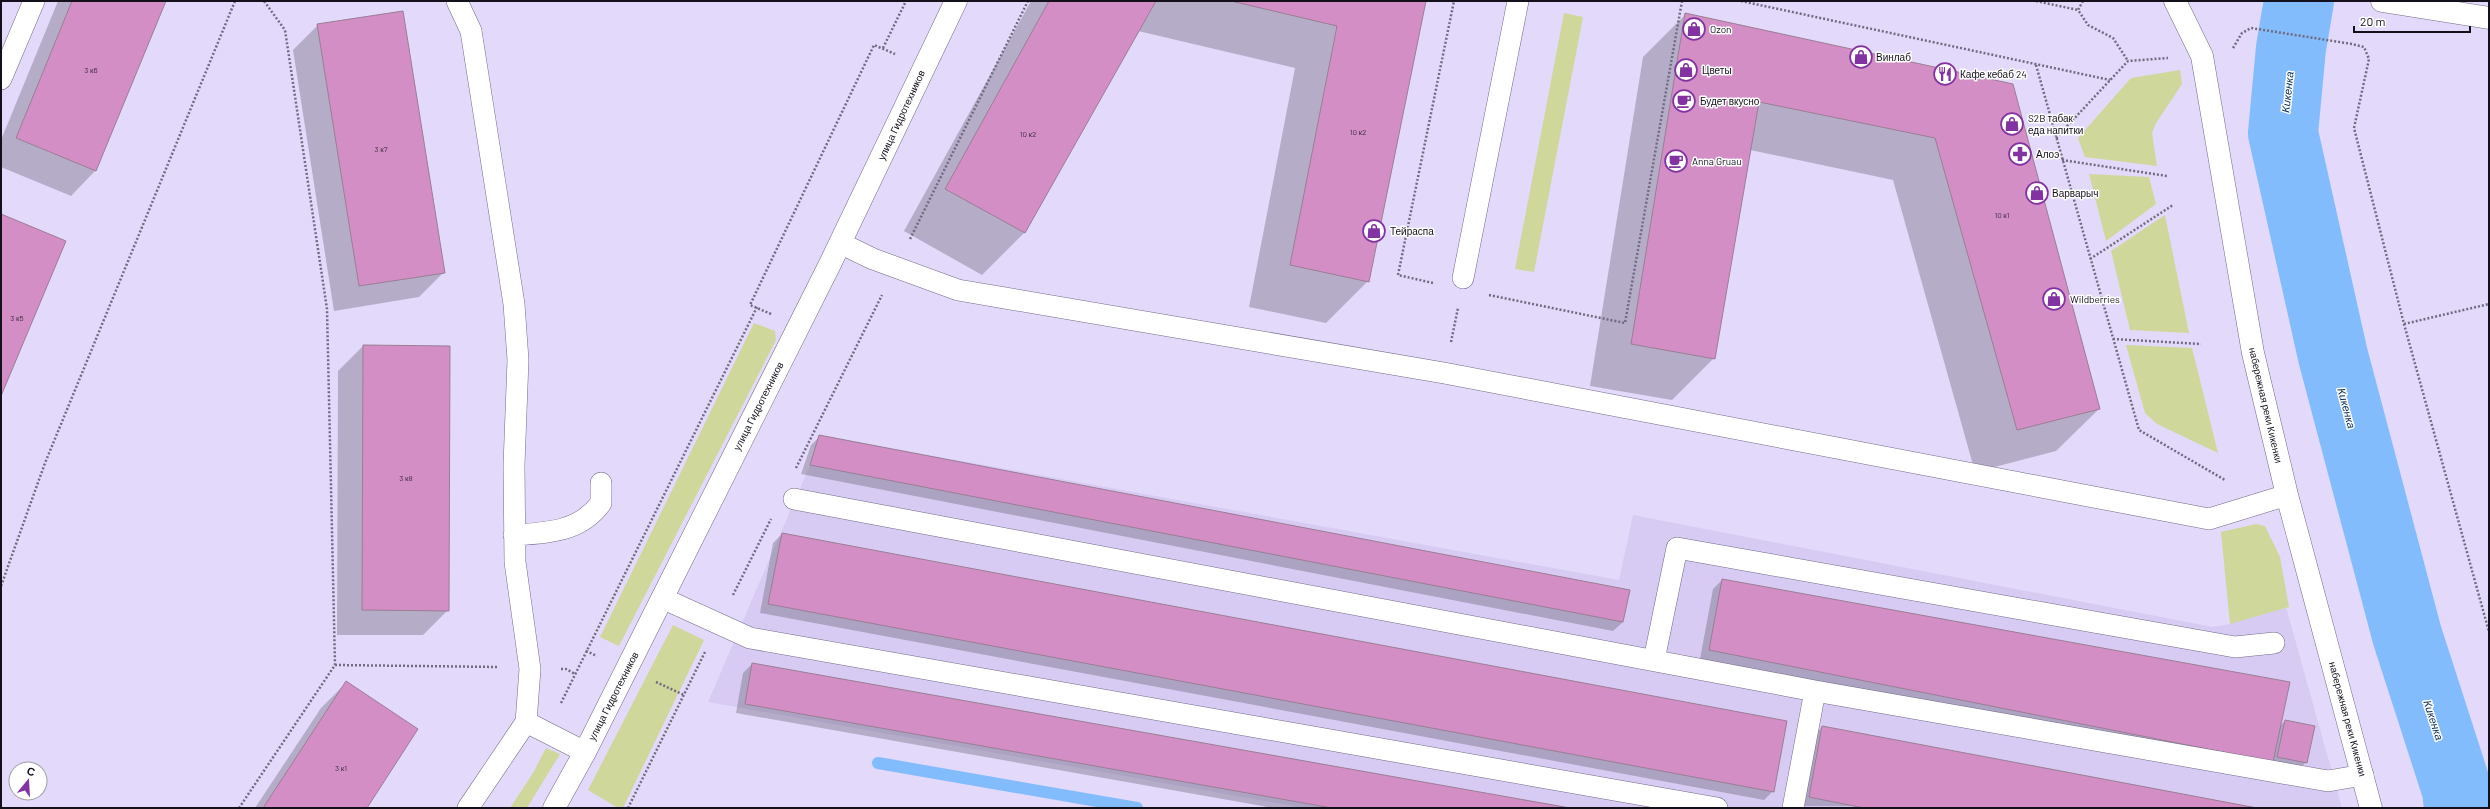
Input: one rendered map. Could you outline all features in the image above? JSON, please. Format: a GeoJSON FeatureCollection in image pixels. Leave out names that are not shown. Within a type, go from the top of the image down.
{"type":"FeatureCollection","features":[{"type":"Feature","properties":{"kind":"street","name":"улица Гидротехников"},"geometry":{"type":"LineString","coordinates":[[557,807],[840,243],[956,1]]}},
{"type":"Feature","properties":{"kind":"street","name":"набережная реки Кикенки"},"geometry":{"type":"LineString","coordinates":[[2175,1],[2202,56],[2253,353],[2287,495],[2371,808]]}},
{"type":"Feature","properties":{"kind":"street"},"geometry":{"type":"LineString","coordinates":[[2382,1],[2443,5],[2489,18]]}},
{"type":"Feature","properties":{"kind":"lane"},"geometry":{"type":"LineString","coordinates":[[1,79],[34,1]]}},
{"type":"Feature","properties":{"kind":"lane"},"geometry":{"type":"LineString","coordinates":[[457,1],[471,31],[514,304],[518,360],[514,465],[515,562],[530,668],[526,722],[468,808]]}},
{"type":"Feature","properties":{"kind":"lane"},"geometry":{"type":"LineString","coordinates":[[1462,283],[1518,1]]}},
{"type":"Feature","properties":{"kind":"lane"},"geometry":{"type":"LineString","coordinates":[[840,243],[873,259],[958,290],[1444,373],[2209,519],[2287,495]]}},
{"type":"Feature","properties":{"kind":"lane"},"geometry":{"type":"LineString","coordinates":[[514,535],[552,533],[585,520],[601,503],[601,483]]}},
{"type":"Feature","properties":{"kind":"lane"},"geometry":{"type":"LineString","coordinates":[[794,499],[1814,690],[2328,781],[2363,775]]}},
{"type":"Feature","properties":{"kind":"lane"},"geometry":{"type":"LineString","coordinates":[[1654,660],[1678,548],[2235,647],[2274,643]]}},
{"type":"Feature","properties":{"kind":"lane"},"geometry":{"type":"LineString","coordinates":[[662,598],[750,638],[1717,808]]}},
{"type":"Feature","properties":{"kind":"lane"},"geometry":{"type":"LineString","coordinates":[[1793,808],[1814,690]]}},
{"type":"Feature","properties":{"kind":"lane"},"geometry":{"type":"LineString","coordinates":[[526,722],[585,752]]}},
{"type":"Feature","properties":{"kind":"path"},"geometry":{"type":"LineString","coordinates":[[1,586],[45,462],[235,1]]}},
{"type":"Feature","properties":{"kind":"path"},"geometry":{"type":"LineString","coordinates":[[239,808],[335,665],[327,309],[285,30],[264,1]]}},
{"type":"Feature","properties":{"kind":"path"},"geometry":{"type":"LineString","coordinates":[[559,706],[757,307],[750,305],[874,45],[883,48],[906,1]]}},
{"type":"Feature","properties":{"kind":"path"},"geometry":{"type":"LineString","coordinates":[[909,241],[1028,1]]}},
{"type":"Feature","properties":{"kind":"path"},"geometry":{"type":"LineString","coordinates":[[1454,1],[1398,275],[1462,283],[1625,323],[1682,1]]}},
{"type":"Feature","properties":{"kind":"path"},"geometry":{"type":"LineString","coordinates":[[1741,1],[2110,80]]}},
{"type":"Feature","properties":{"kind":"path"},"geometry":{"type":"LineString","coordinates":[[2036,1],[2078,10],[2088,26],[2112,38],[2128,61]]}},
{"type":"Feature","properties":{"kind":"path"},"geometry":{"type":"LineString","coordinates":[[2078,10],[2083,1]]}},
{"type":"Feature","properties":{"kind":"path"},"geometry":{"type":"LineString","coordinates":[[2236,40],[2251,28],[2364,47],[2369,59],[2354,128],[2404,324],[2489,632]]}},
{"type":"Feature","properties":{"kind":"path"},"geometry":{"type":"LineString","coordinates":[[2056,138],[2128,61],[2170,58]]}},
{"type":"Feature","properties":{"kind":"path"},"geometry":{"type":"LineString","coordinates":[[2036,64],[2138,430],[2227,481]]}},
{"type":"Feature","properties":{"kind":"path"},"geometry":{"type":"LineString","coordinates":[[2062,160],[2167,176]]}},
{"type":"Feature","properties":{"kind":"path"},"geometry":{"type":"LineString","coordinates":[[2090,259],[2173,205]]}},
{"type":"Feature","properties":{"kind":"path"},"geometry":{"type":"LineString","coordinates":[[1450,347],[1462,283]]}},
{"type":"Feature","properties":{"kind":"path"},"geometry":{"type":"LineString","coordinates":[[793,474],[884,291]]}},
{"type":"Feature","properties":{"kind":"path"},"geometry":{"type":"LineString","coordinates":[[2404,324],[2489,304]]}},
{"type":"Feature","properties":{"kind":"path"},"geometry":{"type":"LineString","coordinates":[[2113,339],[2201,344]]}},
{"type":"Feature","properties":{"kind":"path"},"geometry":{"type":"LineString","coordinates":[[730,600],[772,516]]}},
{"type":"Feature","properties":{"kind":"path"},"geometry":{"type":"LineString","coordinates":[[628,808],[706,650]]}},
{"type":"Feature","properties":{"kind":"path"},"geometry":{"type":"LineString","coordinates":[[335,665],[501,667]]}},
{"type":"Feature","properties":{"kind":"path"},"geometry":{"type":"LineString","coordinates":[[649,680],[684,695]]}},
{"type":"Feature","properties":{"kind":"shaded area"},"geometry":{"type":"Polygon","coordinates":[[[819,435],[1619,580],[1633,515],[2213,627],[2230,624],[2286,607],[2342,808],[1305,808],[708,702],[810,465],[819,435]]]}},
{"type":"Feature","properties":{"kind":"green space"},"geometry":{"type":"Polygon","coordinates":[[[1564,13],[1583,17],[1534,272],[1515,269],[1564,13]]]}},
{"type":"Feature","properties":{"kind":"green space"},"geometry":{"type":"Polygon","coordinates":[[[2180,70],[2182,84],[2156,123],[2152,133],[2157,166],[2085,157],[2078,138],[2131,78],[2180,70]]]}},
{"type":"Feature","properties":{"kind":"green space"},"geometry":{"type":"Polygon","coordinates":[[[2089,174],[2149,177],[2156,204],[2106,241],[2089,174]]]}},
{"type":"Feature","properties":{"kind":"green space"},"geometry":{"type":"Polygon","coordinates":[[[2165,215],[2189,333],[2130,330],[2111,251],[2165,215]]]}},
{"type":"Feature","properties":{"kind":"green space"},"geometry":{"type":"Polygon","coordinates":[[[754,323],[775,331],[776,340],[619,646],[600,637],[754,323]]]}},
{"type":"Feature","properties":{"kind":"green space"},"geometry":{"type":"Polygon","coordinates":[[[2126,345],[2192,348],[2218,453],[2157,424],[2145,413],[2126,345]]]}},
{"type":"Feature","properties":{"kind":"green space"},"geometry":{"type":"Polygon","coordinates":[[[2256,524],[2265,526],[2280,557],[2289,607],[2230,624],[2221,532],[2256,524]]]}},
{"type":"Feature","properties":{"kind":"green space"},"geometry":{"type":"Polygon","coordinates":[[[673,625],[704,640],[623,808],[618,808],[588,790],[673,625]]]}},
{"type":"Feature","properties":{"kind":"green space"},"geometry":{"type":"Polygon","coordinates":[[[546,748],[560,754],[527,808],[510,808],[533,773],[546,748]]]}},
{"type":"Feature","properties":{"kind":"building"},"geometry":{"type":"Polygon","coordinates":[[[72,1],[166,1],[96,171],[16,138],[72,1]]]}},
{"type":"Feature","properties":{"kind":"building"},"geometry":{"type":"Polygon","coordinates":[[[1049,1],[1156,1],[1025,233],[945,189],[1049,1]]]}},
{"type":"Feature","properties":{"kind":"building"},"geometry":{"type":"Polygon","coordinates":[[[1231,1],[1426,1],[1369,282],[1290,265],[1337,26],[1231,1]]]}},
{"type":"Feature","properties":{"kind":"building"},"geometry":{"type":"Polygon","coordinates":[[[403,11],[445,273],[359,286],[317,24],[403,11]]]}},
{"type":"Feature","properties":{"kind":"building"},"geometry":{"type":"Polygon","coordinates":[[[1685,13],[2013,84],[2100,409],[2017,430],[1935,138],[1759,102],[1715,359],[1631,344],[1685,13]]]}},
{"type":"Feature","properties":{"kind":"building"},"geometry":{"type":"Polygon","coordinates":[[[1,214],[66,241],[1,396],[1,214]]]}},
{"type":"Feature","properties":{"kind":"building"},"geometry":{"type":"Polygon","coordinates":[[[363,345],[450,346],[449,611],[362,610],[363,345]]]}},
{"type":"Feature","properties":{"kind":"building"},"geometry":{"type":"Polygon","coordinates":[[[819,435],[1630,590],[1623,622],[810,465],[819,435]]]}},
{"type":"Feature","properties":{"kind":"building"},"geometry":{"type":"Polygon","coordinates":[[[782,533],[1787,721],[1774,792],[768,604],[782,533]]]}},
{"type":"Feature","properties":{"kind":"building"},"geometry":{"type":"Polygon","coordinates":[[[1722,579],[2290,682],[2273,762],[1709,650],[1722,579]]]}},
{"type":"Feature","properties":{"kind":"building"},"geometry":{"type":"Polygon","coordinates":[[[752,663],[1570,808],[1332,808],[745,704],[752,663]]]}},
{"type":"Feature","properties":{"kind":"building"},"geometry":{"type":"Polygon","coordinates":[[[346,681],[418,729],[367,808],[263,808],[346,681]]]}},
{"type":"Feature","properties":{"kind":"building"},"geometry":{"type":"Polygon","coordinates":[[[2285,720],[2315,726],[2307,763],[2277,757],[2285,720]]]}},
{"type":"Feature","properties":{"kind":"building"},"geometry":{"type":"Polygon","coordinates":[[[1822,726],[2257,808],[1864,808],[1809,797],[1822,726]]]}},
{"type":"Feature","properties":{"kind":"waterway","name":"Кикенка"},"geometry":{"type":"LineString","coordinates":[[2299,1],[2291,48],[2283,133],[2333,356],[2407,635],[2457,790],[2459,808]]}},
{"type":"Feature","properties":{"kind":"waterway"},"geometry":{"type":"LineString","coordinates":[[878,763],[1137,808]]}},
{"type":"Feature","properties":{"kind":"place","name":"Ozon"},"geometry":{"type":"Point","coordinates":[1694,29]}},
{"type":"Feature","properties":{"kind":"place","name":"Винлаб"},"geometry":{"type":"Point","coordinates":[1861,57]}},
{"type":"Feature","properties":{"kind":"place","name":"Цветы"},"geometry":{"type":"Point","coordinates":[1686,70]}},
{"type":"Feature","properties":{"kind":"place","name":"Кафе кебаб 24"},"geometry":{"type":"Point","coordinates":[1945,74]}},
{"type":"Feature","properties":{"kind":"place","name":"Будет вкусно"},"geometry":{"type":"Point","coordinates":[1684,101]}},
{"type":"Feature","properties":{"kind":"place","name":"S2B табак еда напитки"},"geometry":{"type":"Point","coordinates":[2012,124]}},
{"type":"Feature","properties":{"kind":"place","name":"Алоэ"},"geometry":{"type":"Point","coordinates":[2020,154]}},
{"type":"Feature","properties":{"kind":"place","name":"Anna Gruau"},"geometry":{"type":"Point","coordinates":[1676,161]}},
{"type":"Feature","properties":{"kind":"place","name":"Варварыч"},"geometry":{"type":"Point","coordinates":[2037,193]}},
{"type":"Feature","properties":{"kind":"place","name":"Тейраспа"},"geometry":{"type":"Point","coordinates":[1374,231]}},
{"type":"Feature","properties":{"kind":"place","name":"Wildberries"},"geometry":{"type":"Point","coordinates":[2054,299]}}]}
